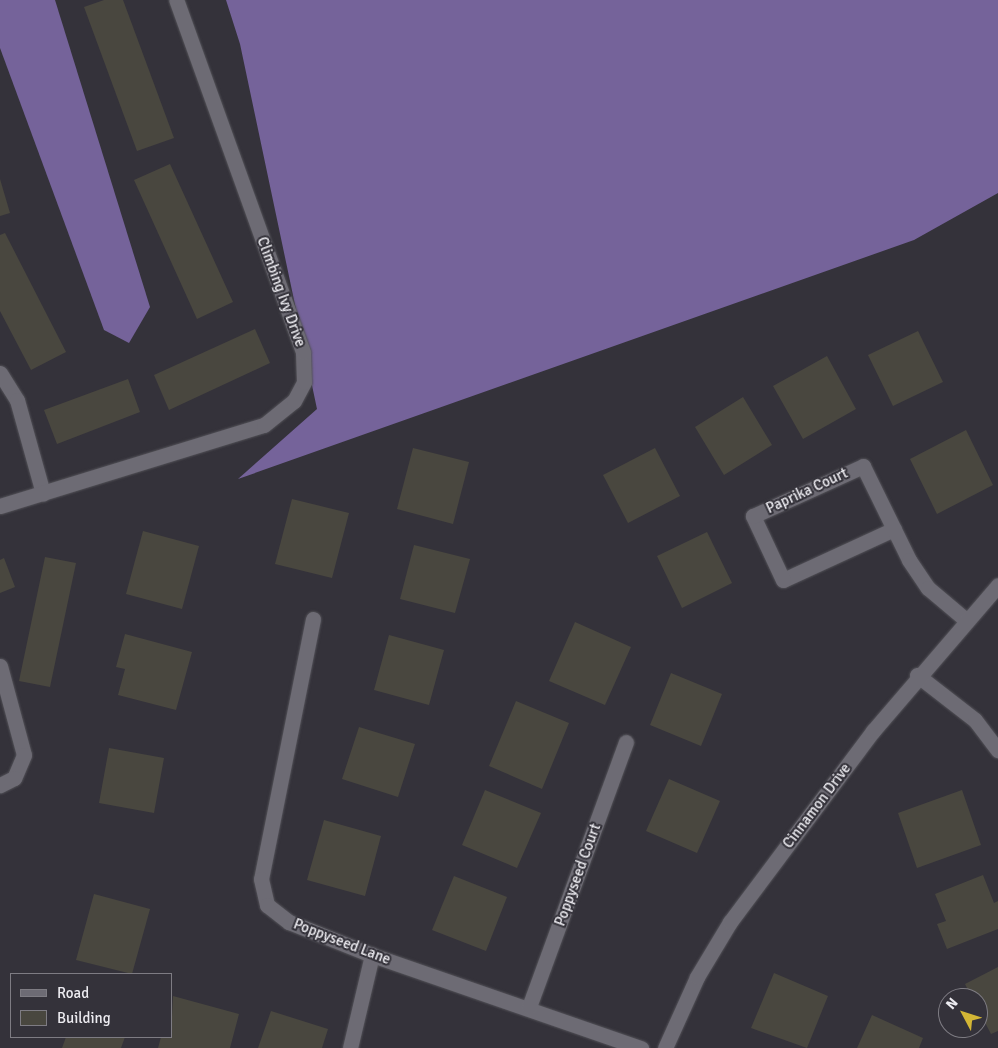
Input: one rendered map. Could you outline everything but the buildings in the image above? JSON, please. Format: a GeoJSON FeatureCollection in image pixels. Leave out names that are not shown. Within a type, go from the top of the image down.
{"type":"FeatureCollection","features":[{"type":"Feature","properties":{"kind":"street","name":"Climbing Ivy Drive"},"geometry":{"type":"LineString","coordinates":[[0,506],[264,425],[294,400],[304,382],[303,352],[176,0]]}},
{"type":"Feature","properties":{"kind":"street"},"geometry":{"type":"LineString","coordinates":[[0,373],[17,400],[44,493]]}},
{"type":"Feature","properties":{"kind":"street","name":"Paprika Court"},"geometry":{"type":"LineString","coordinates":[[894,529],[784,580],[753,516],[863,466],[894,529],[928,588],[966,620]]}},
{"type":"Feature","properties":{"kind":"street","name":"Cinnamon Drive"},"geometry":{"type":"LineString","coordinates":[[665,1048],[697,977],[730,922],[917,675],[998,585]]}},
{"type":"Feature","properties":{"kind":"street","name":"Poppyseed Lane"},"geometry":{"type":"LineString","coordinates":[[313,619],[261,879],[267,905],[289,922],[372,955],[641,1048]]}},
{"type":"Feature","properties":{"kind":"street"},"geometry":{"type":"LineString","coordinates":[[0,666],[24,755],[14,778],[0,785]]}},
{"type":"Feature","properties":{"kind":"street"},"geometry":{"type":"LineString","coordinates":[[917,675],[975,720],[998,750]]}},
{"type":"Feature","properties":{"kind":"street","name":"Poppyseed Court"},"geometry":{"type":"LineString","coordinates":[[529,1008],[626,742]]}},
{"type":"Feature","properties":{"kind":"street"},"geometry":{"type":"LineString","coordinates":[[350,1048],[372,955]]}},
{"type":"Feature","properties":{"kind":"shaded area"},"geometry":{"type":"Polygon","coordinates":[[[0,0],[55,0],[150,307],[129,343],[104,330],[0,48],[0,0]]]}},
{"type":"Feature","properties":{"kind":"shaded area"},"geometry":{"type":"Polygon","coordinates":[[[226,0],[998,0],[998,193],[914,240],[238,479],[317,409],[240,44],[226,0]]]}}]}
